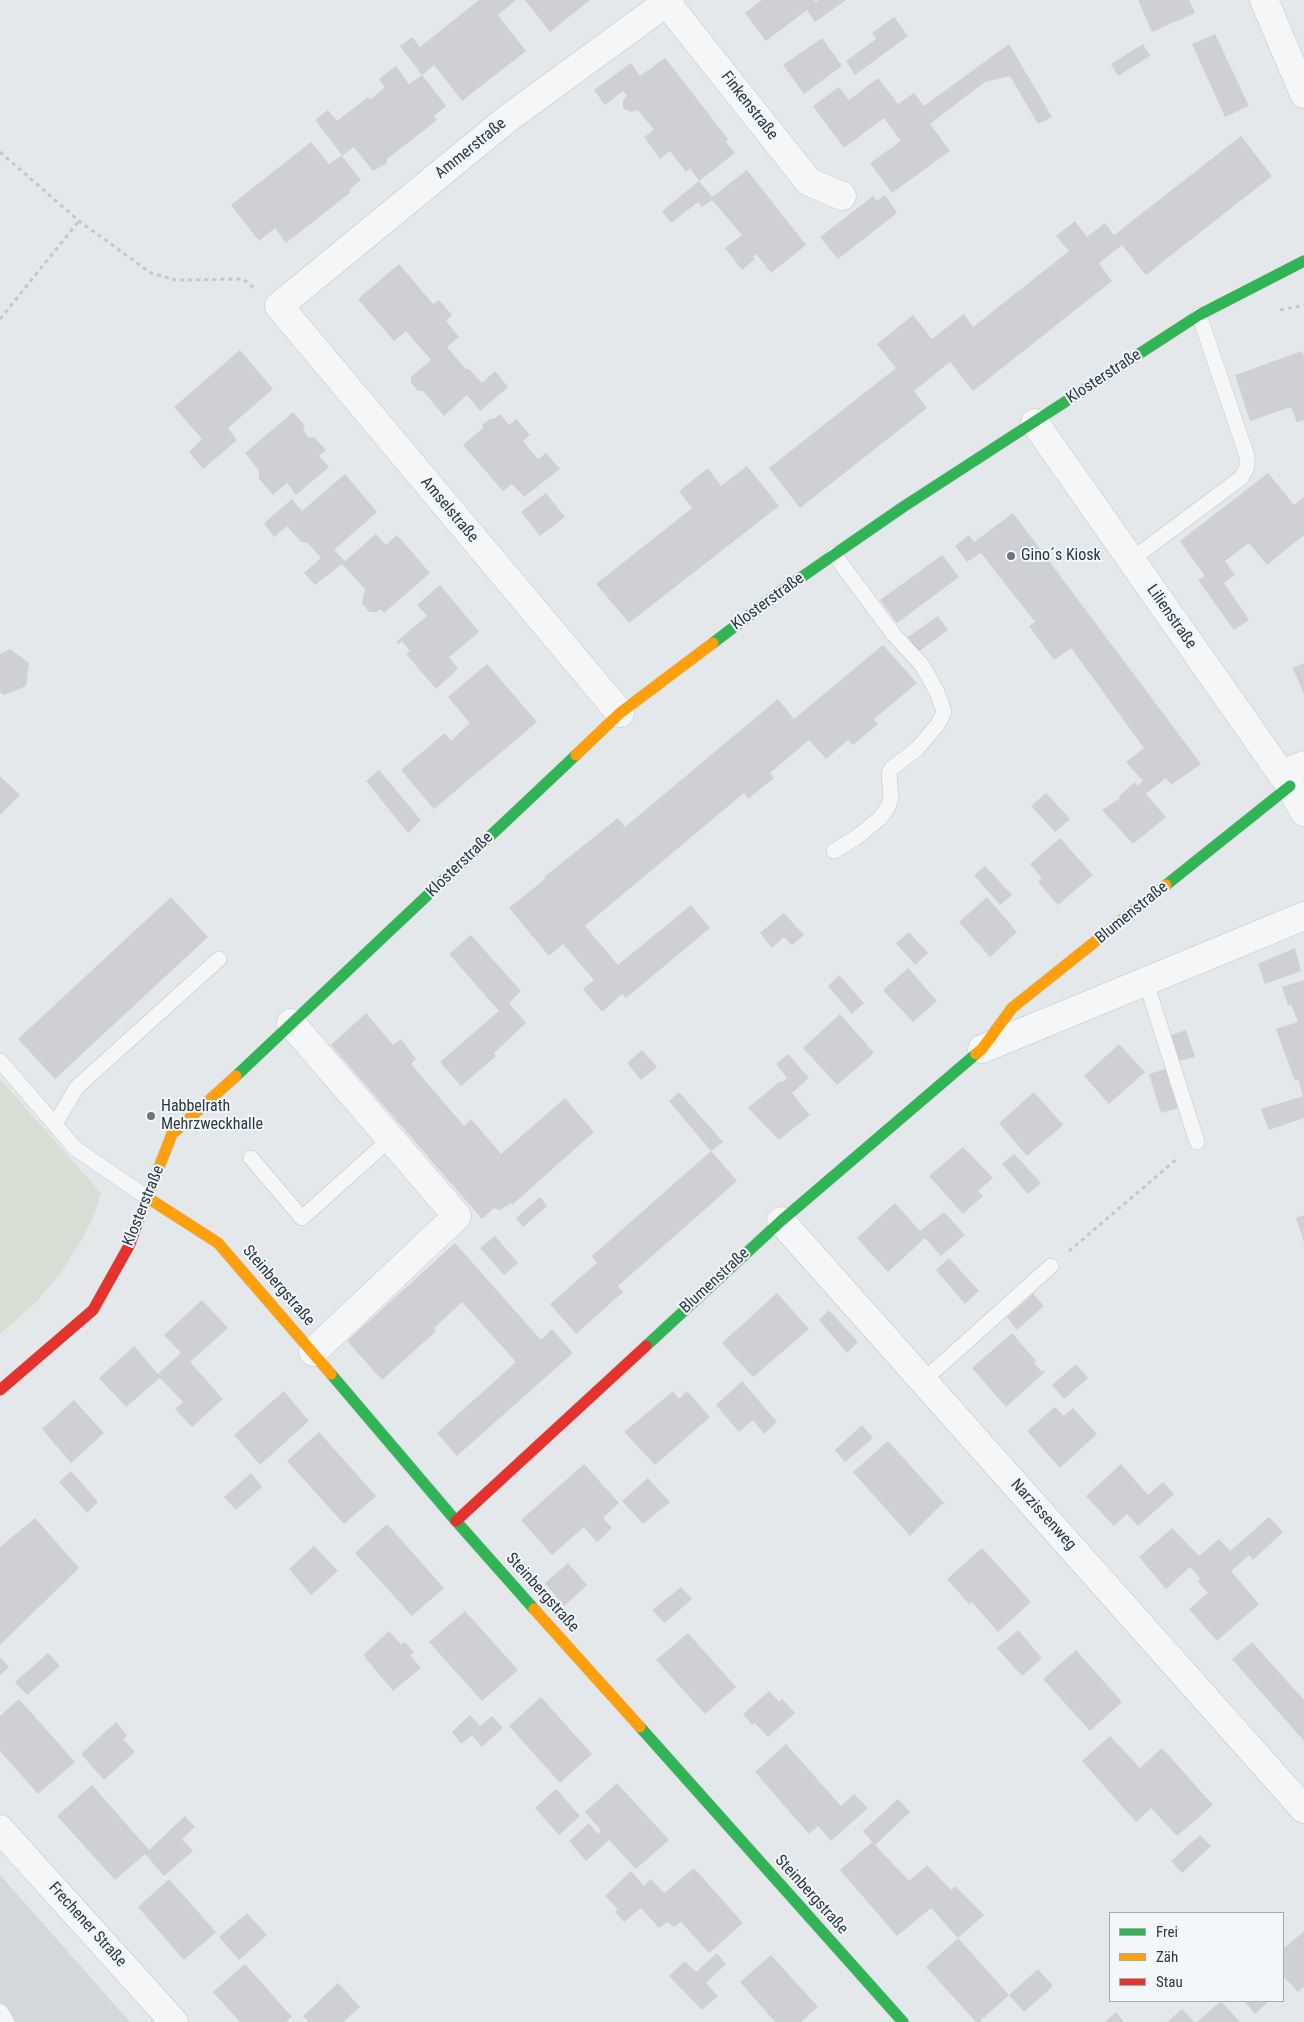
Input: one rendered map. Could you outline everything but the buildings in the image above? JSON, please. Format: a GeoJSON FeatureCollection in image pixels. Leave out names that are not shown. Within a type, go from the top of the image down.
{"type":"FeatureCollection","features":[{"type":"Feature","properties":{"kind":"street"},"geometry":{"type":"LineString","coordinates":[[1264,0],[1304,94]]}},
{"type":"Feature","properties":{"kind":"street","name":"Finkenstraße"},"geometry":{"type":"LineString","coordinates":[[668,1],[809,182],[842,196]]}},
{"type":"Feature","properties":{"kind":"street","name":"Ammerstraße"},"geometry":{"type":"LineString","coordinates":[[279,306],[507,118],[668,1]]}},
{"type":"Feature","properties":{"kind":"street","name":"Klosterstraße"},"geometry":{"type":"LineString","coordinates":[[0,1390],[94,1310],[130,1244],[172,1134],[311,1006],[620,713],[780,592],[902,507],[1035,423],[1199,315],[1304,261]]}},
{"type":"Feature","properties":{"kind":"street","name":"Amselstraße"},"geometry":{"type":"LineString","coordinates":[[279,306],[620,713]]}},
{"type":"Feature","properties":{"kind":"street","name":"Lilienstraße"},"geometry":{"type":"LineString","coordinates":[[1035,423],[1131,560],[1292,775],[1304,812]]}},
{"type":"Feature","properties":{"kind":"street","name":"Blumenstraße"},"geometry":{"type":"LineString","coordinates":[[456,1521],[781,1221],[982,1049],[1012,1008],[1292,775]]}},
{"type":"Feature","properties":{"kind":"street","name":"Blumenstraße"},"geometry":{"type":"LineString","coordinates":[[982,1049],[1304,916]]}},
{"type":"Feature","properties":{"kind":"street"},"geometry":{"type":"LineString","coordinates":[[291,1023],[457,1216],[313,1352]]}},
{"type":"Feature","properties":{"kind":"street","name":"Steinbergstraße"},"geometry":{"type":"LineString","coordinates":[[148,1198],[218,1243],[456,1521],[903,2022]]}},
{"type":"Feature","properties":{"kind":"street","name":"Narzissenweg"},"geometry":{"type":"LineString","coordinates":[[781,1221],[1304,1809]]}},
{"type":"Feature","properties":{"kind":"street","name":"Frechener Straße"},"geometry":{"type":"LineString","coordinates":[[0,1829],[174,2022]]}},
{"type":"Feature","properties":{"kind":"lane"},"geometry":{"type":"LineString","coordinates":[[1131,560],[1241,478],[1247,467],[1247,456],[1199,315]]}},
{"type":"Feature","properties":{"kind":"lane"},"geometry":{"type":"LineString","coordinates":[[834,554],[894,635],[922,665],[937,692],[944,712],[938,724],[916,749],[892,768],[889,773],[890,798],[888,807],[880,818],[857,837],[834,851]]}},
{"type":"Feature","properties":{"kind":"lane"},"geometry":{"type":"LineString","coordinates":[[55,1124],[77,1087],[219,959]]}},
{"type":"Feature","properties":{"kind":"lane"},"geometry":{"type":"LineString","coordinates":[[1146,982],[1197,1142]]}},
{"type":"Feature","properties":{"kind":"lane"},"geometry":{"type":"LineString","coordinates":[[0,1061],[76,1150],[148,1198]]}},
{"type":"Feature","properties":{"kind":"lane"},"geometry":{"type":"LineString","coordinates":[[251,1158],[302,1218],[390,1139]]}},
{"type":"Feature","properties":{"kind":"lane"},"geometry":{"type":"LineString","coordinates":[[924,1380],[1051,1266]]}},
{"type":"Feature","properties":{"kind":"lane"},"geometry":{"type":"LineString","coordinates":[[0,2011],[7,2022]]}},
{"type":"Feature","properties":{"kind":"path"},"geometry":{"type":"LineString","coordinates":[[0,152],[79,221],[151,273],[176,280],[243,279],[279,306]]}},
{"type":"Feature","properties":{"kind":"path"},"geometry":{"type":"LineString","coordinates":[[0,319],[79,221]]}},
{"type":"Feature","properties":{"kind":"path"},"geometry":{"type":"LineString","coordinates":[[1051,1266],[1197,1142]]}},
{"type":"Feature","properties":{"kind":"shaded area"},"geometry":{"type":"Polygon","coordinates":[[[0,1079],[101,1193],[93,1218],[60,1274],[35,1303],[0,1334],[0,1079]]]}},
{"type":"Feature","properties":{"kind":"shaded area"},"geometry":{"type":"Polygon","coordinates":[[[0,1875],[130,2022],[0,2022],[0,1875]]]}},
{"type":"Feature","properties":{"kind":"traffic: fast"},"geometry":{"type":"LineString","coordinates":[[713,643],[780,592],[903,507],[1199,315],[1304,261]]}},
{"type":"Feature","properties":{"kind":"traffic: fast"},"geometry":{"type":"LineString","coordinates":[[236,1076],[576,755]]}},
{"type":"Feature","properties":{"kind":"traffic: fast"},"geometry":{"type":"LineString","coordinates":[[1166,885],[1290,786]]}},
{"type":"Feature","properties":{"kind":"traffic: fast"},"geometry":{"type":"LineString","coordinates":[[646,1346],[781,1221],[976,1054]]}},
{"type":"Feature","properties":{"kind":"traffic: fast"},"geometry":{"type":"LineString","coordinates":[[331,1374],[456,1521],[534,1609]]}},
{"type":"Feature","properties":{"kind":"traffic: fast"},"geometry":{"type":"LineString","coordinates":[[640,1727],[903,2022]]}},
{"type":"Feature","properties":{"kind":"traffic: slow"},"geometry":{"type":"LineString","coordinates":[[576,755],[620,713],[713,643]]}},
{"type":"Feature","properties":{"kind":"traffic: slow"},"geometry":{"type":"LineString","coordinates":[[976,1054],[982,1049],[1012,1008],[1166,885]]}},
{"type":"Feature","properties":{"kind":"traffic: slow"},"geometry":{"type":"LineString","coordinates":[[137,1224],[172,1134],[236,1076]]}},
{"type":"Feature","properties":{"kind":"traffic: slow"},"geometry":{"type":"LineString","coordinates":[[148,1198],[218,1243],[331,1374]]}},
{"type":"Feature","properties":{"kind":"traffic: slow"},"geometry":{"type":"LineString","coordinates":[[534,1609],[640,1727]]}},
{"type":"Feature","properties":{"kind":"traffic: jam"},"geometry":{"type":"LineString","coordinates":[[0,1390],[93,1310],[130,1244],[137,1224]]}},
{"type":"Feature","properties":{"kind":"traffic: jam"},"geometry":{"type":"LineString","coordinates":[[456,1521],[646,1346]]}},
{"type":"Feature","properties":{"kind":"place","name":"Gino´s Kiosk"},"geometry":{"type":"Point","coordinates":[1011,556]}},
{"type":"Feature","properties":{"kind":"place","name":"Habbelrath Mehrzweckhalle"},"geometry":{"type":"Point","coordinates":[151,1116]}}]}
